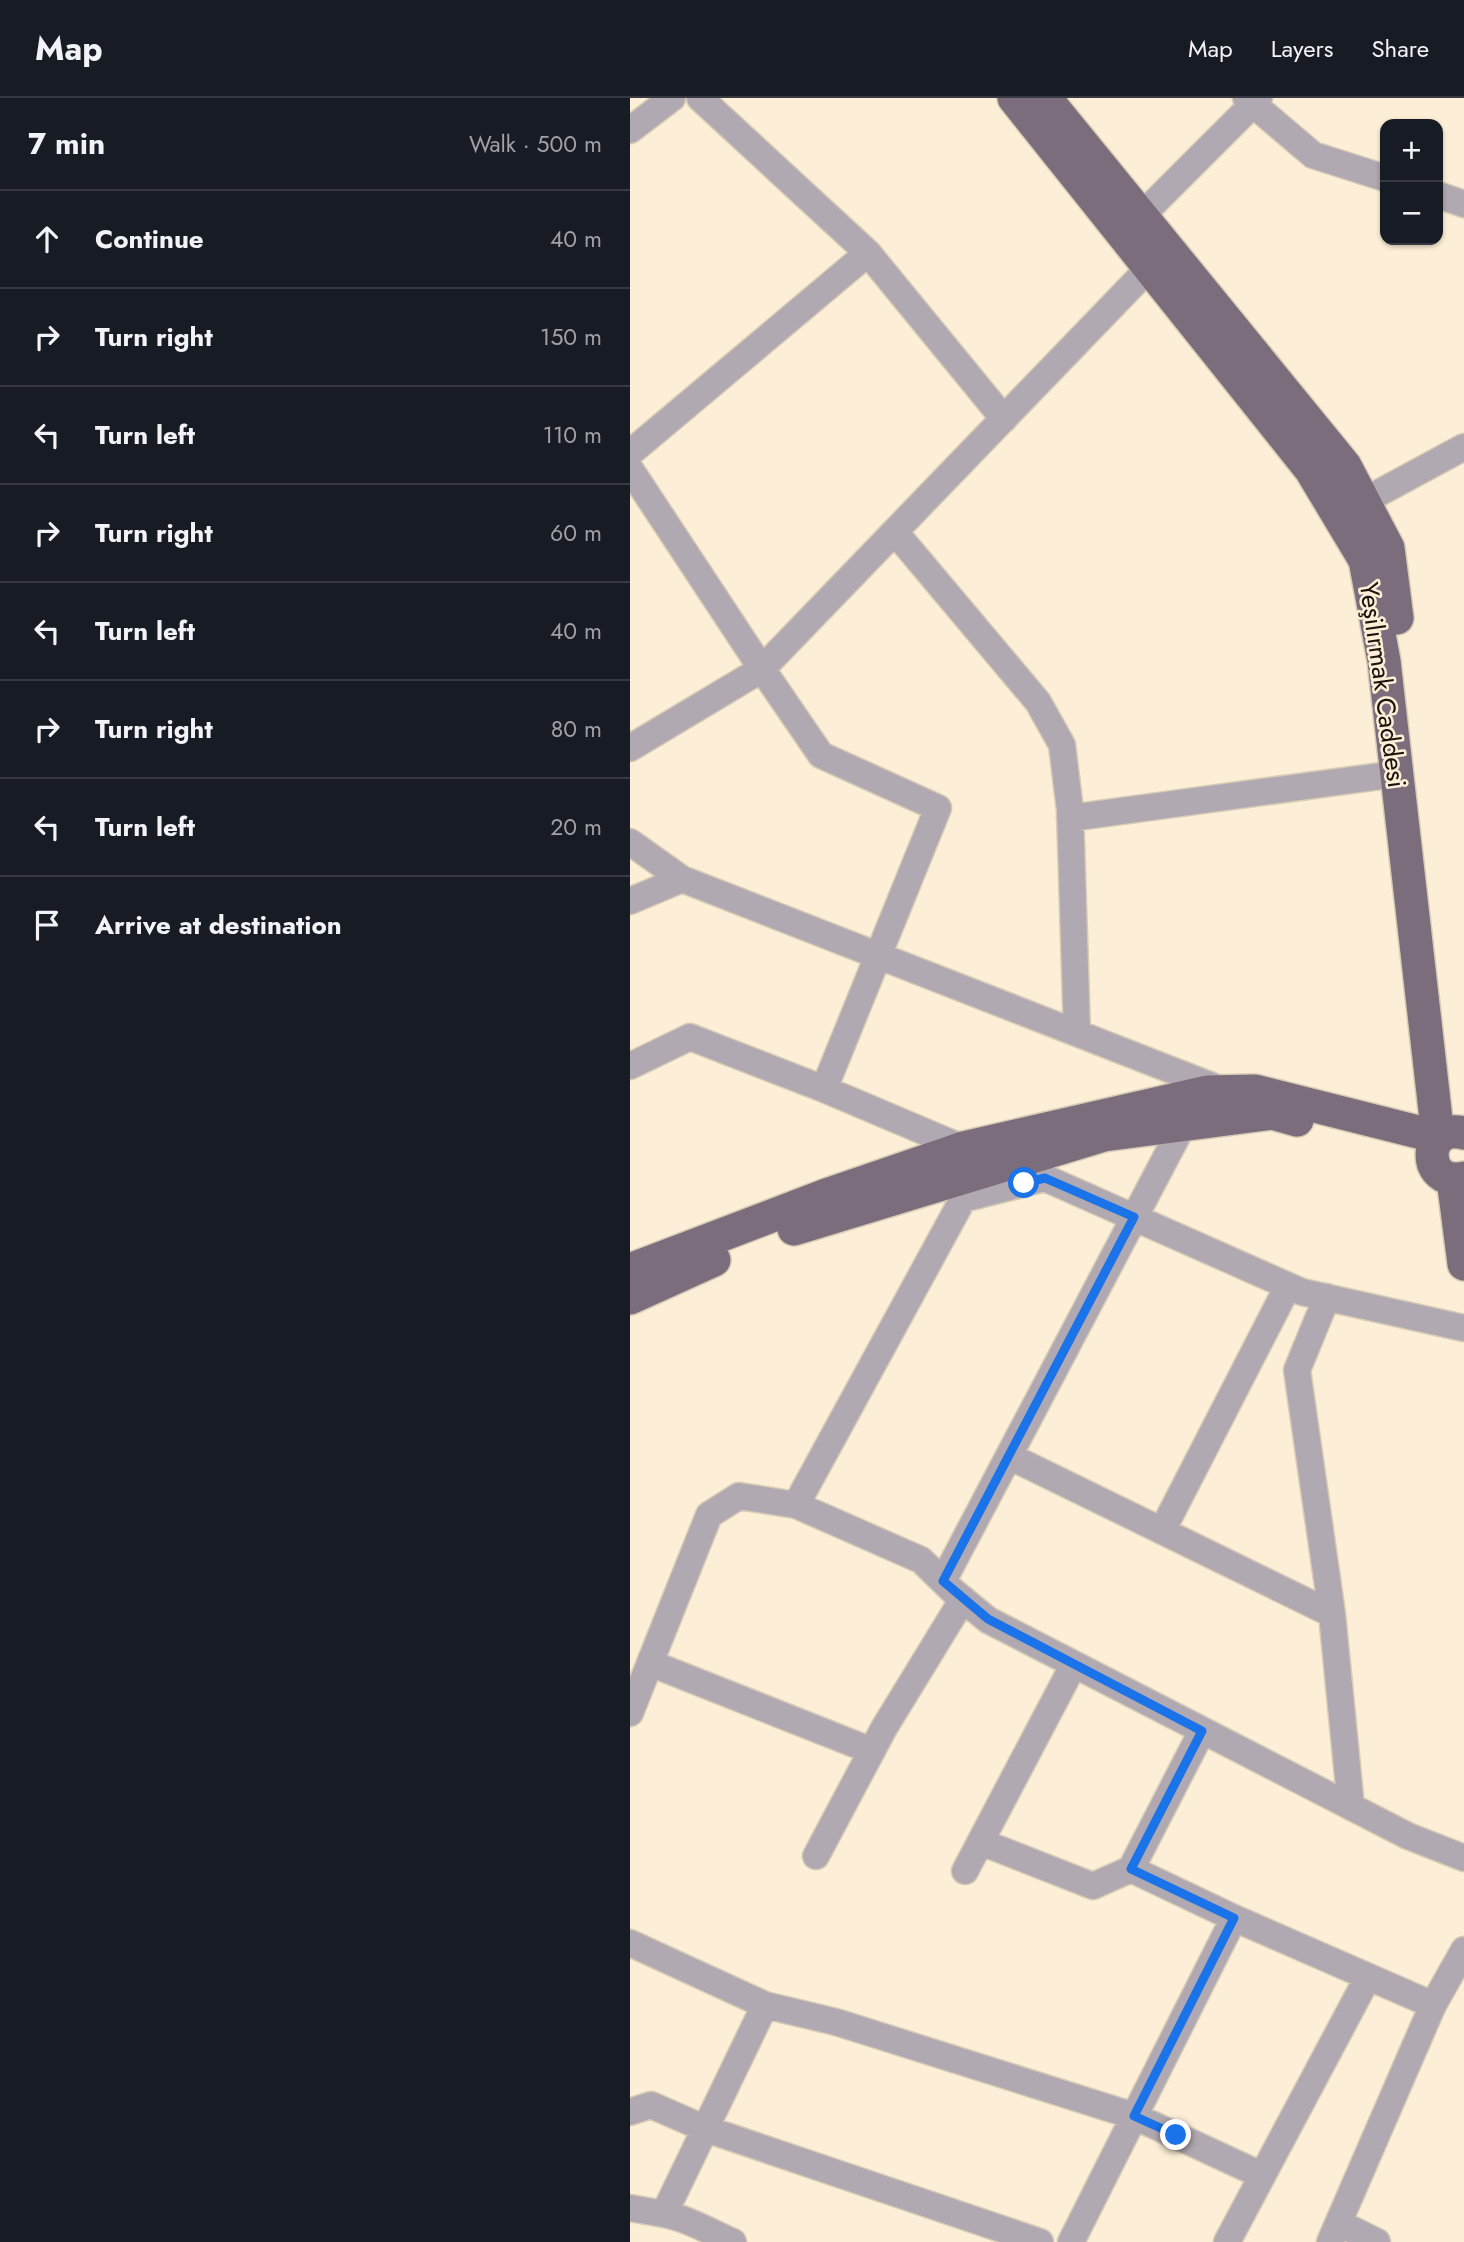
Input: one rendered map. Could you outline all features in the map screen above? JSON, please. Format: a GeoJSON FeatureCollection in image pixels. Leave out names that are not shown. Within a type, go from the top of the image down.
{"type":"FeatureCollection","features":[{"type":"Feature","properties":{"kind":"main road","name":"Yeşilırmak Caddesi"},"geometry":{"type":"LineString","coordinates":[[1014,98],[1311,470],[1365,560],[1384,661],[1396,774],[1452,1153]]}},
{"type":"Feature","properties":{"kind":"main road","name":"Yeşilırmak Caddesi"},"geometry":{"type":"LineString","coordinates":[[1045,98],[1345,466],[1388,548],[1464,1264]]}},
{"type":"Feature","properties":{"kind":"main road"},"geometry":{"type":"LineString","coordinates":[[630,1270],[829,1194],[962,1148],[1207,1092],[1255,1091],[1452,1153]]}},
{"type":"Feature","properties":{"kind":"main road"},"geometry":{"type":"LineString","coordinates":[[630,1298],[762,1239],[1104,1135],[1272,1113],[1452,1153]]}},
{"type":"Feature","properties":{"kind":"street"},"geometry":{"type":"LineString","coordinates":[[630,130],[672,98]]}},
{"type":"Feature","properties":{"kind":"street"},"geometry":{"type":"LineString","coordinates":[[700,98],[868,253],[1004,419]]}},
{"type":"Feature","properties":{"kind":"street"},"geometry":{"type":"LineString","coordinates":[[1141,216],[1252,100],[1313,155],[1380,176]]}},
{"type":"Feature","properties":{"kind":"street"},"geometry":{"type":"LineString","coordinates":[[1443,197],[1464,204]]}},
{"type":"Feature","properties":{"kind":"street"},"geometry":{"type":"LineString","coordinates":[[630,453],[868,253]]}},
{"type":"Feature","properties":{"kind":"street"},"geometry":{"type":"LineString","coordinates":[[630,748],[762,669],[1149,268]]}},
{"type":"Feature","properties":{"kind":"street"},"geometry":{"type":"LineString","coordinates":[[1364,501],[1464,447]]}},
{"type":"Feature","properties":{"kind":"street"},"geometry":{"type":"LineString","coordinates":[[630,469],[821,755],[938,808],[824,1089]]}},
{"type":"Feature","properties":{"kind":"street"},"geometry":{"type":"LineString","coordinates":[[895,532],[1038,702],[1062,745],[1070,818],[1077,1033]]}},
{"type":"Feature","properties":{"kind":"street"},"geometry":{"type":"LineString","coordinates":[[1070,818],[1396,774]]}},
{"type":"Feature","properties":{"kind":"street"},"geometry":{"type":"LineString","coordinates":[[630,842],[682,879],[1226,1092]]}},
{"type":"Feature","properties":{"kind":"street"},"geometry":{"type":"LineString","coordinates":[[630,901],[682,879]]}},
{"type":"Feature","properties":{"kind":"street"},"geometry":{"type":"LineString","coordinates":[[630,1066],[690,1037],[824,1089],[962,1148]]}},
{"type":"Feature","properties":{"kind":"street"},"geometry":{"type":"LineString","coordinates":[[943,1581],[1183,1125]]}},
{"type":"Feature","properties":{"kind":"street"},"geometry":{"type":"LineString","coordinates":[[796,1505],[963,1199],[1045,1178],[1302,1292],[1464,1328]]}},
{"type":"Feature","properties":{"kind":"street"},"geometry":{"type":"LineString","coordinates":[[1162,1531],[1289,1286]]}},
{"type":"Feature","properties":{"kind":"street"},"geometry":{"type":"LineString","coordinates":[[1328,1297],[1297,1370],[1332,1614],[1351,1807]]}},
{"type":"Feature","properties":{"kind":"street"},"geometry":{"type":"LineString","coordinates":[[1009,1456],[1332,1614]]}},
{"type":"Feature","properties":{"kind":"street"},"geometry":{"type":"LineString","coordinates":[[630,1713],[709,1515],[738,1496],[796,1505],[921,1560],[988,1619],[1408,1836],[1464,1858]]}},
{"type":"Feature","properties":{"kind":"street"},"geometry":{"type":"LineString","coordinates":[[816,1856],[872,1751],[963,1599]]}},
{"type":"Feature","properties":{"kind":"street"},"geometry":{"type":"LineString","coordinates":[[965,1871],[1074,1664]]}},
{"type":"Feature","properties":{"kind":"street"},"geometry":{"type":"LineString","coordinates":[[655,1665],[872,1751]]}},
{"type":"Feature","properties":{"kind":"street"},"geometry":{"type":"LineString","coordinates":[[981,1842],[1093,1886],[1131,1869],[1202,1731]]}},
{"type":"Feature","properties":{"kind":"street"},"geometry":{"type":"LineString","coordinates":[[1131,1869],[1234,1918],[1433,2005]]}},
{"type":"Feature","properties":{"kind":"street"},"geometry":{"type":"LineString","coordinates":[[1071,2242],[1234,1918]]}},
{"type":"Feature","properties":{"kind":"street"},"geometry":{"type":"LineString","coordinates":[[630,1943],[765,2005],[836,2022],[1134,2116],[1261,2175]]}},
{"type":"Feature","properties":{"kind":"street"},"geometry":{"type":"LineString","coordinates":[[1377,2242],[1335,2233],[1433,2005],[1464,1951]]}},
{"type":"Feature","properties":{"kind":"street"},"geometry":{"type":"LineString","coordinates":[[1227,2242],[1368,1977]]}},
{"type":"Feature","properties":{"kind":"street"},"geometry":{"type":"LineString","coordinates":[[664,2214],[765,2005]]}},
{"type":"Feature","properties":{"kind":"street"},"geometry":{"type":"LineString","coordinates":[[630,2112],[650,2105],[706,2129],[1040,2242]]}},
{"type":"Feature","properties":{"kind":"street"},"geometry":{"type":"LineString","coordinates":[[630,2208],[685,2218],[733,2242]]}},
{"type":"Feature","properties":{"kind":"route"},"geometry":{"type":"LineString","coordinates":[[1024,1183],[1045,1178],[1134,1217],[943,1581],[988,1619],[1202,1731],[1131,1869],[1234,1918],[1134,2116],[1176,2135]]}}]}
